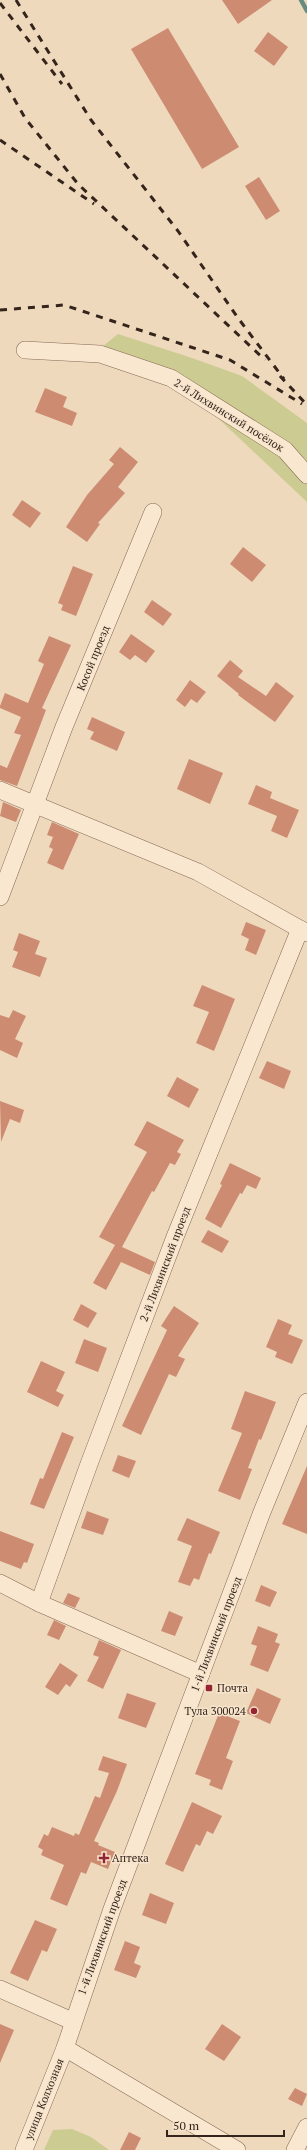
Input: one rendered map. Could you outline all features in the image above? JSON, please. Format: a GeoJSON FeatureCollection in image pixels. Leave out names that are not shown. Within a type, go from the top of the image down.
{"type":"FeatureCollection","features":[{"type":"Feature","properties":{"kind":"street","name":"2-й Лихвинский посёлок"},"geometry":{"type":"LineString","coordinates":[[25,350],[100,354],[171,378],[285,450],[307,474]]}},
{"type":"Feature","properties":{"kind":"street","name":"Косой проезд"},"geometry":{"type":"LineString","coordinates":[[0,897],[36,805],[64,727],[153,512]]}},
{"type":"Feature","properties":{"kind":"street"},"geometry":{"type":"LineString","coordinates":[[0,790],[198,872],[304,931]]}},
{"type":"Feature","properties":{"kind":"street","name":"2-й Лихвинский проезд"},"geometry":{"type":"LineString","coordinates":[[39,1603],[89,1464],[175,1237],[304,931]]}},
{"type":"Feature","properties":{"kind":"street","name":"1-й Лихвинский проезд"},"geometry":{"type":"LineString","coordinates":[[65,2048],[72,2021],[112,1909],[262,1512],[307,1402]]}},
{"type":"Feature","properties":{"kind":"street"},"geometry":{"type":"LineString","coordinates":[[0,1583],[39,1603],[201,1674]]}},
{"type":"Feature","properties":{"kind":"street"},"geometry":{"type":"LineString","coordinates":[[0,1989],[72,2021]]}},
{"type":"Feature","properties":{"kind":"street"},"geometry":{"type":"LineString","coordinates":[[65,2048],[237,2150]]}},
{"type":"Feature","properties":{"kind":"street","name":"улица Колхозная"},"geometry":{"type":"LineString","coordinates":[[24,2150],[65,2048]]}},
{"type":"Feature","properties":{"kind":"street"},"geometry":{"type":"LineString","coordinates":[[295,2150],[307,2127]]}},
{"type":"Feature","properties":{"kind":"shaded area"},"geometry":{"type":"Polygon","coordinates":[[[118,334],[242,376],[307,423],[307,502],[166,369],[102,347],[118,334]]]}},
{"type":"Feature","properties":{"kind":"shaded area"},"geometry":{"type":"Polygon","coordinates":[[[72,2129],[91,2137],[109,2150],[44,2150],[53,2130],[72,2129]]]}},
{"type":"Feature","properties":{"kind":"building"},"geometry":{"type":"Polygon","coordinates":[[[222,0],[272,0],[238,24],[222,0]]]}},
{"type":"Feature","properties":{"kind":"building"},"geometry":{"type":"Polygon","coordinates":[[[168,28],[239,147],[202,169],[131,49],[168,28]]]}},
{"type":"Feature","properties":{"kind":"building"},"geometry":{"type":"Polygon","coordinates":[[[268,32],[288,47],[274,66],[254,51],[268,32]]]}},
{"type":"Feature","properties":{"kind":"building"},"geometry":{"type":"Polygon","coordinates":[[[259,177],[280,211],[266,220],[245,186],[259,177]]]}},
{"type":"Feature","properties":{"kind":"building"},"geometry":{"type":"Polygon","coordinates":[[[45,388],[67,397],[63,407],[77,413],[72,426],[35,412],[45,388]]]}},
{"type":"Feature","properties":{"kind":"building"},"geometry":{"type":"Polygon","coordinates":[[[120,447],[138,462],[118,487],[125,493],[98,523],[100,524],[87,542],[66,527],[87,495],[114,464],[109,460],[120,447]]]}},
{"type":"Feature","properties":{"kind":"building"},"geometry":{"type":"Polygon","coordinates":[[[22,500],[41,513],[30,528],[12,515],[22,500]]]}},
{"type":"Feature","properties":{"kind":"building"},"geometry":{"type":"Polygon","coordinates":[[[243,547],[266,565],[252,582],[230,564],[243,547]]]}},
{"type":"Feature","properties":{"kind":"building"},"geometry":{"type":"Polygon","coordinates":[[[73,566],[93,574],[76,616],[61,610],[63,605],[58,603],[73,566]]]}},
{"type":"Feature","properties":{"kind":"building"},"geometry":{"type":"Polygon","coordinates":[[[152,600],[172,614],[163,626],[144,612],[152,600]]]}},
{"type":"Feature","properties":{"kind":"building"},"geometry":{"type":"Polygon","coordinates":[[[131,634],[155,651],[146,663],[135,655],[130,660],[119,652],[131,634]]]}},
{"type":"Feature","properties":{"kind":"building"},"geometry":{"type":"Polygon","coordinates":[[[49,636],[71,645],[42,708],[46,710],[17,786],[0,780],[0,765],[7,768],[21,735],[14,733],[21,717],[0,708],[0,706],[5,693],[28,703],[44,664],[38,661],[49,636]]]}},
{"type":"Feature","properties":{"kind":"building"},"geometry":{"type":"Polygon","coordinates":[[[230,660],[243,671],[238,677],[266,696],[276,682],[294,696],[275,722],[238,695],[239,694],[217,676],[230,660]]]}},
{"type":"Feature","properties":{"kind":"building"},"geometry":{"type":"Polygon","coordinates":[[[190,680],[206,692],[197,703],[191,699],[185,707],[176,700],[190,680]]]}},
{"type":"Feature","properties":{"kind":"building"},"geometry":{"type":"Polygon","coordinates":[[[92,717],[125,732],[117,751],[90,739],[94,732],[87,729],[92,717]]]}},
{"type":"Feature","properties":{"kind":"building"},"geometry":{"type":"Polygon","coordinates":[[[189,759],[223,773],[210,804],[177,789],[189,759]]]}},
{"type":"Feature","properties":{"kind":"building"},"geometry":{"type":"Polygon","coordinates":[[[256,785],[272,792],[270,798],[299,810],[287,838],[271,831],[277,816],[248,804],[256,785]]]}},
{"type":"Feature","properties":{"kind":"building"},"geometry":{"type":"Polygon","coordinates":[[[3,802],[21,810],[16,822],[0,816],[3,802]]]}},
{"type":"Feature","properties":{"kind":"building"},"geometry":{"type":"Polygon","coordinates":[[[52,822],[79,834],[63,870],[47,863],[53,849],[49,847],[53,837],[47,835],[52,822]]]}},
{"type":"Feature","properties":{"kind":"building"},"geometry":{"type":"Polygon","coordinates":[[[246,922],[266,930],[256,955],[245,950],[249,939],[241,935],[246,922]]]}},
{"type":"Feature","properties":{"kind":"building"},"geometry":{"type":"Polygon","coordinates":[[[19,933],[40,941],[35,954],[47,958],[40,977],[12,967],[18,952],[13,950],[19,933]]]}},
{"type":"Feature","properties":{"kind":"building"},"geometry":{"type":"Polygon","coordinates":[[[202,985],[235,999],[214,1051],[196,1043],[209,1012],[193,1006],[202,985]]]}},
{"type":"Feature","properties":{"kind":"building"},"geometry":{"type":"Polygon","coordinates":[[[13,1010],[26,1016],[15,1039],[23,1043],[17,1058],[0,1050],[0,1015],[9,1018],[13,1010]]]}},
{"type":"Feature","properties":{"kind":"building"},"geometry":{"type":"Polygon","coordinates":[[[267,1061],[291,1071],[284,1089],[259,1078],[267,1061]]]}},
{"type":"Feature","properties":{"kind":"building"},"geometry":{"type":"Polygon","coordinates":[[[177,1077],[199,1089],[189,1108],[167,1096],[177,1077]]]}},
{"type":"Feature","properties":{"kind":"building"},"geometry":{"type":"Polygon","coordinates":[[[0,1101],[24,1110],[20,1123],[10,1119],[1,1142],[0,1101]]]}},
{"type":"Feature","properties":{"kind":"building"},"geometry":{"type":"Polygon","coordinates":[[[147,1121],[184,1140],[177,1152],[181,1154],[175,1165],[170,1163],[154,1192],[152,1191],[122,1247],[155,1262],[150,1275],[121,1262],[106,1290],[93,1283],[115,1245],[99,1237],[147,1152],[134,1145],[147,1121]]]}},
{"type":"Feature","properties":{"kind":"building"},"geometry":{"type":"Polygon","coordinates":[[[230,1163],[261,1178],[256,1189],[247,1185],[242,1194],[240,1193],[221,1228],[205,1219],[222,1185],[220,1184],[230,1163]]]}},
{"type":"Feature","properties":{"kind":"building"},"geometry":{"type":"Polygon","coordinates":[[[208,1230],[229,1241],[222,1253],[201,1242],[208,1230]]]}},
{"type":"Feature","properties":{"kind":"building"},"geometry":{"type":"Polygon","coordinates":[[[81,1304],[97,1313],[88,1328],[73,1320],[81,1304]]]}},
{"type":"Feature","properties":{"kind":"building"},"geometry":{"type":"Polygon","coordinates":[[[174,1306],[199,1323],[178,1356],[185,1359],[176,1377],[169,1374],[141,1435],[122,1426],[167,1330],[161,1326],[174,1306]]]}},
{"type":"Feature","properties":{"kind":"building"},"geometry":{"type":"Polygon","coordinates":[[[278,1319],[292,1325],[288,1334],[303,1340],[292,1364],[275,1357],[277,1352],[266,1347],[278,1319]]]}},
{"type":"Feature","properties":{"kind":"building"},"geometry":{"type":"Polygon","coordinates":[[[84,1339],[107,1348],[98,1372],[75,1363],[84,1339]]]}},
{"type":"Feature","properties":{"kind":"building"},"geometry":{"type":"Polygon","coordinates":[[[41,1361],[65,1372],[56,1391],[64,1395],[58,1407],[27,1392],[41,1361]]]}},
{"type":"Feature","properties":{"kind":"building"},"geometry":{"type":"Polygon","coordinates":[[[245,1391],[276,1402],[248,1468],[252,1469],[240,1500],[218,1491],[242,1433],[231,1429],[245,1391]]]}},
{"type":"Feature","properties":{"kind":"building"},"geometry":{"type":"Polygon","coordinates":[[[62,1432],[74,1437],[44,1509],[30,1504],[40,1478],[43,1479],[62,1432]]]}},
{"type":"Feature","properties":{"kind":"building"},"geometry":{"type":"Polygon","coordinates":[[[118,1455],[136,1461],[129,1478],[112,1471],[118,1455]]]}},
{"type":"Feature","properties":{"kind":"building"},"geometry":{"type":"Polygon","coordinates":[[[307,1466],[307,1534],[282,1524],[307,1466]]]}},
{"type":"Feature","properties":{"kind":"building"},"geometry":{"type":"Polygon","coordinates":[[[87,1511],[109,1519],[103,1535],[81,1528],[87,1511]]]}},
{"type":"Feature","properties":{"kind":"building"},"geometry":{"type":"Polygon","coordinates":[[[187,1518],[220,1532],[211,1554],[209,1553],[199,1580],[194,1578],[190,1586],[178,1582],[192,1546],[177,1540],[187,1518]]]}},
{"type":"Feature","properties":{"kind":"building"},"geometry":{"type":"Polygon","coordinates":[[[0,1531],[34,1544],[27,1563],[24,1562],[21,1569],[0,1561],[0,1531]]]}},
{"type":"Feature","properties":{"kind":"building"},"geometry":{"type":"Polygon","coordinates":[[[261,1585],[277,1592],[270,1607],[255,1601],[261,1585]]]}},
{"type":"Feature","properties":{"kind":"building"},"geometry":{"type":"Polygon","coordinates":[[[68,1593],[80,1598],[75,1608],[63,1603],[68,1593]]]}},
{"type":"Feature","properties":{"kind":"building"},"geometry":{"type":"Polygon","coordinates":[[[169,1611],[183,1617],[175,1636],[161,1631],[169,1611]]]}},
{"type":"Feature","properties":{"kind":"building"},"geometry":{"type":"Polygon","coordinates":[[[54,1620],[66,1626],[59,1640],[47,1635],[54,1620]]]}},
{"type":"Feature","properties":{"kind":"building"},"geometry":{"type":"Polygon","coordinates":[[[258,1626],[278,1634],[275,1642],[280,1644],[268,1672],[250,1665],[257,1646],[251,1644],[258,1626]]]}},
{"type":"Feature","properties":{"kind":"building"},"geometry":{"type":"Polygon","coordinates":[[[99,1640],[121,1650],[103,1689],[87,1681],[99,1657],[93,1655],[99,1640]]]}},
{"type":"Feature","properties":{"kind":"building"},"geometry":{"type":"Polygon","coordinates":[[[60,1663],[78,1675],[70,1687],[66,1684],[58,1695],[45,1687],[60,1663]]]}},
{"type":"Feature","properties":{"kind":"building"},"geometry":{"type":"Polygon","coordinates":[[[257,1688],[281,1699],[270,1724],[246,1713],[257,1688]]]}},
{"type":"Feature","properties":{"kind":"building"},"geometry":{"type":"Polygon","coordinates":[[[127,1693],[156,1703],[146,1728],[118,1718],[127,1693]]]}},
{"type":"Feature","properties":{"kind":"building"},"geometry":{"type":"Polygon","coordinates":[[[219,1713],[240,1721],[226,1758],[233,1761],[222,1790],[209,1785],[211,1780],[195,1774],[219,1713]]]}},
{"type":"Feature","properties":{"kind":"building"},"geometry":{"type":"Polygon","coordinates":[[[103,1756],[127,1764],[117,1791],[94,1841],[99,1843],[98,1845],[115,1852],[108,1869],[91,1862],[86,1874],[81,1872],[67,1906],[50,1899],[64,1865],[41,1855],[43,1850],[38,1847],[44,1834],[48,1836],[52,1827],[74,1836],[75,1833],[79,1835],[95,1796],[100,1798],[109,1773],[98,1770],[103,1756]]]}},
{"type":"Feature","properties":{"kind":"building"},"geometry":{"type":"Polygon","coordinates":[[[192,1802],[222,1816],[213,1834],[207,1831],[200,1846],[196,1844],[183,1872],[165,1864],[192,1802]]]}},
{"type":"Feature","properties":{"kind":"building"},"geometry":{"type":"Polygon","coordinates":[[[150,1893],[174,1903],[166,1924],[142,1915],[150,1893]]]}},
{"type":"Feature","properties":{"kind":"building"},"geometry":{"type":"Polygon","coordinates":[[[35,1920],[57,1929],[47,1952],[42,1950],[28,1981],[10,1973],[35,1920]]]}},
{"type":"Feature","properties":{"kind":"building"},"geometry":{"type":"Polygon","coordinates":[[[125,1941],[140,1947],[134,1963],[141,1966],[136,1978],[114,1970],[125,1941]]]}},
{"type":"Feature","properties":{"kind":"building"},"geometry":{"type":"Polygon","coordinates":[[[0,2024],[14,2030],[0,2063],[0,2024]]]}},
{"type":"Feature","properties":{"kind":"building"},"geometry":{"type":"Polygon","coordinates":[[[222,2024],[241,2037],[224,2061],[205,2049],[222,2024]]]}},
{"type":"Feature","properties":{"kind":"building"},"geometry":{"type":"Polygon","coordinates":[[[295,2088],[307,2094],[302,2106],[288,2099],[295,2088]]]}},
{"type":"Feature","properties":{"kind":"building"},"geometry":{"type":"Polygon","coordinates":[[[129,2132],[141,2138],[135,2150],[120,2150],[129,2132]]]}},
{"type":"Feature","properties":{"kind":"waterway"},"geometry":{"type":"LineString","coordinates":[[301,0],[307,11]]}},
{"type":"Feature","properties":{"kind":"railway"},"geometry":{"type":"LineString","coordinates":[[16,0],[91,120],[178,231],[238,318],[284,379]]}},
{"type":"Feature","properties":{"kind":"railway"},"geometry":{"type":"LineString","coordinates":[[0,3],[62,84]]}},
{"type":"Feature","properties":{"kind":"railway"},"geometry":{"type":"LineString","coordinates":[[0,74],[25,118],[78,184],[265,360]]}},
{"type":"Feature","properties":{"kind":"railway"},"geometry":{"type":"LineString","coordinates":[[0,140],[94,204]]}},
{"type":"Feature","properties":{"kind":"railway"},"geometry":{"type":"LineString","coordinates":[[0,310],[64,305],[230,360],[302,404]]}},
{"type":"Feature","properties":{"kind":"railway"},"geometry":{"type":"LineString","coordinates":[[280,376],[307,405]]}},
{"type":"Feature","properties":{"kind":"place","name":"Почта"},"geometry":{"type":"Point","coordinates":[209,1688]}},
{"type":"Feature","properties":{"kind":"place","name":"Тула 300024"},"geometry":{"type":"Point","coordinates":[254,1711]}},
{"type":"Feature","properties":{"kind":"place","name":"Аптека"},"geometry":{"type":"Point","coordinates":[104,1858]}}]}
